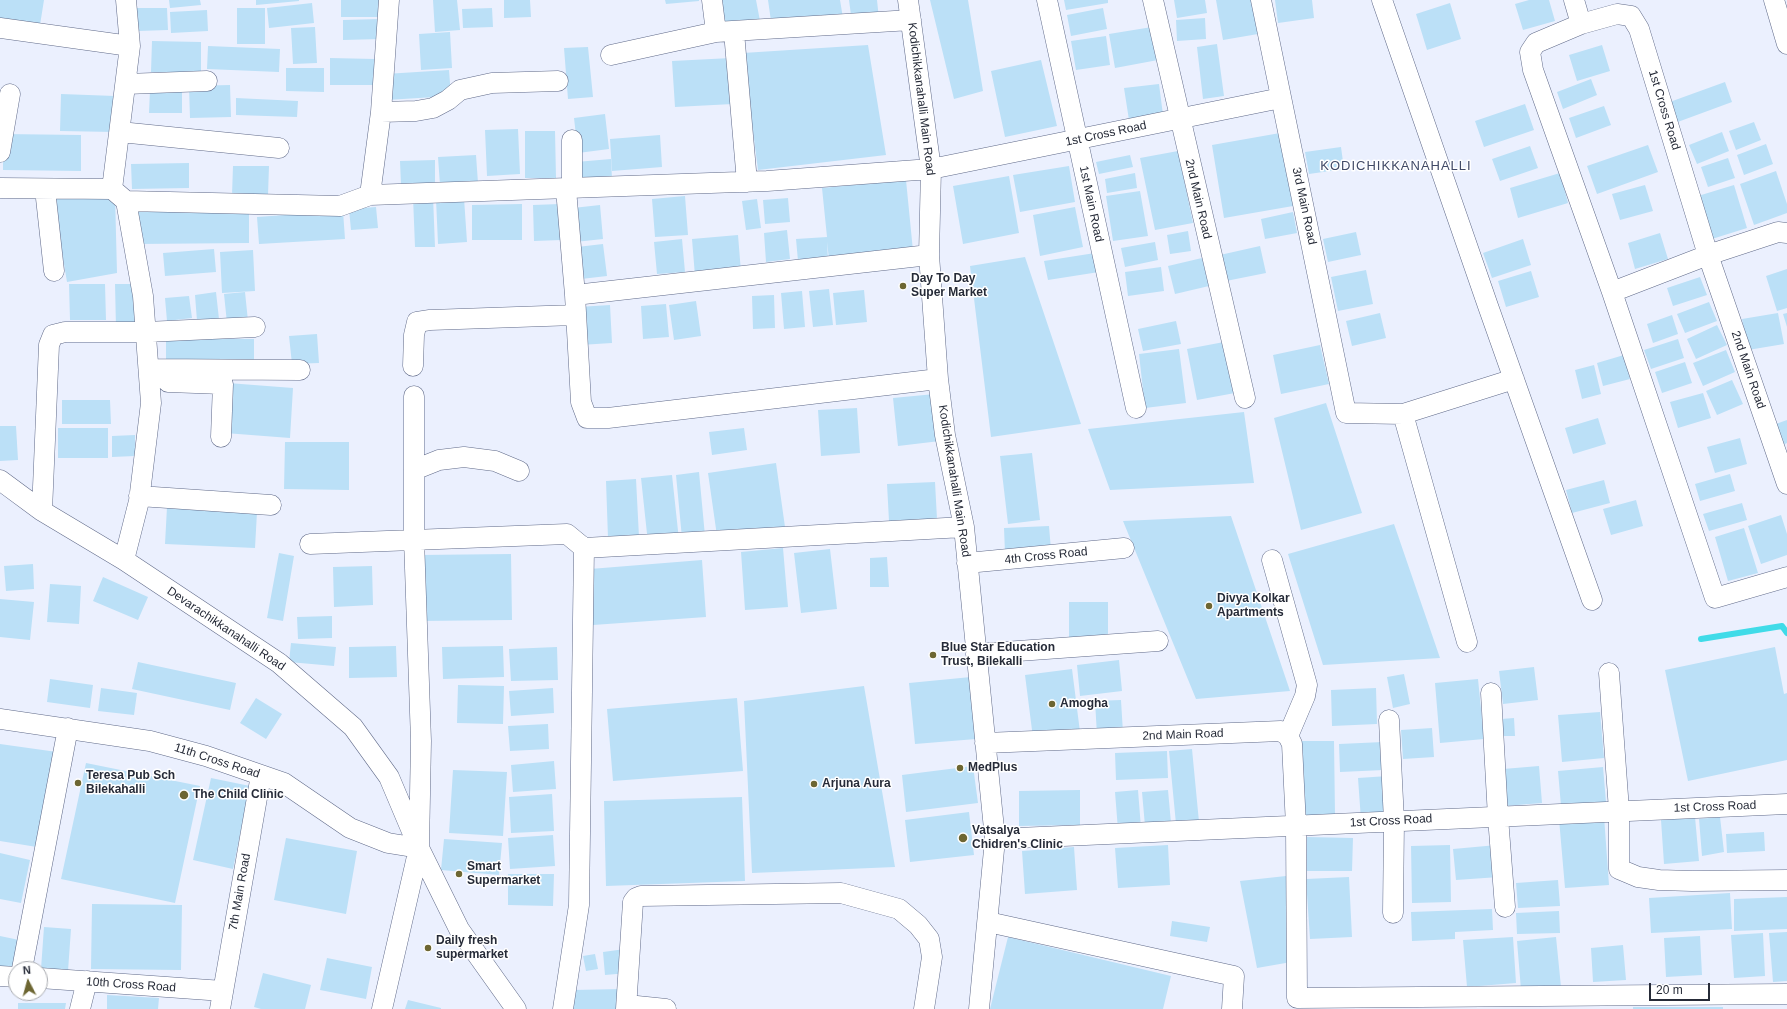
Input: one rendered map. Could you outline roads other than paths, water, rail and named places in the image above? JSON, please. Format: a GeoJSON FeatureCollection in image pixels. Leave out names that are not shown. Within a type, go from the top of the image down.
{"type":"FeatureCollection","features":[{"type":"Feature","properties":{"kind":"street"},"geometry":{"type":"LineString","coordinates":[[124,560],[139,496],[151,402],[143,296],[119,195],[120,132],[130,46],[126,0]]}},
{"type":"Feature","properties":{"kind":"street"},"geometry":{"type":"LineString","coordinates":[[370,195],[381,112],[389,0]]}},
{"type":"Feature","properties":{"kind":"street"},"geometry":{"type":"LineString","coordinates":[[712,0],[725,32],[747,182]]}},
{"type":"Feature","properties":{"kind":"street","name":"Kodichikkanahalli Main Road"},"geometry":{"type":"LineString","coordinates":[[908,0],[931,169],[929,255],[938,379],[945,435],[964,527],[995,839],[979,1009]]}},
{"type":"Feature","properties":{"kind":"street","name":"1st Main Road"},"geometry":{"type":"LineString","coordinates":[[1047,0],[1136,408]]}},
{"type":"Feature","properties":{"kind":"street","name":"2nd Main Road"},"geometry":{"type":"LineString","coordinates":[[1153,0],[1244,398]]}},
{"type":"Feature","properties":{"kind":"street","name":"3rd Main Road"},"geometry":{"type":"LineString","coordinates":[[1261,0],[1346,413],[1403,414]]}},
{"type":"Feature","properties":{"kind":"street"},"geometry":{"type":"LineString","coordinates":[[1382,0],[1592,600]]}},
{"type":"Feature","properties":{"kind":"street"},"geometry":{"type":"LineString","coordinates":[[1574,0],[1581,24],[1536,43],[1530,52],[1533,70],[1612,292],[1714,598],[1787,576]]}},
{"type":"Feature","properties":{"kind":"street"},"geometry":{"type":"LineString","coordinates":[[1774,0],[1787,44]]}},
{"type":"Feature","properties":{"kind":"street","name":"1st Cross Road"},"geometry":{"type":"LineString","coordinates":[[1581,24],[1617,14],[1631,16],[1639,29],[1708,256]]}},
{"type":"Feature","properties":{"kind":"street"},"geometry":{"type":"LineString","coordinates":[[611,56],[725,32],[911,20]]}},
{"type":"Feature","properties":{"kind":"street"},"geometry":{"type":"LineString","coordinates":[[0,28],[130,46]]}},
{"type":"Feature","properties":{"kind":"street"},"geometry":{"type":"LineString","coordinates":[[126,84],[207,81]]}},
{"type":"Feature","properties":{"kind":"street"},"geometry":{"type":"LineString","coordinates":[[381,112],[416,111],[433,108],[448,100],[460,90],[492,83],[558,81]]}},
{"type":"Feature","properties":{"kind":"street"},"geometry":{"type":"LineString","coordinates":[[0,152],[10,94]]}},
{"type":"Feature","properties":{"kind":"street","name":"1st Cross Road"},"geometry":{"type":"LineString","coordinates":[[0,188],[45,189],[119,195],[340,206],[370,195],[747,182],[931,169],[1282,98]]}},
{"type":"Feature","properties":{"kind":"street"},"geometry":{"type":"LineString","coordinates":[[120,132],[279,148]]}},
{"type":"Feature","properties":{"kind":"street"},"geometry":{"type":"LineString","coordinates":[[572,140],[569,189],[575,315],[581,402],[587,418],[608,418],[938,379]]}},
{"type":"Feature","properties":{"kind":"street"},"geometry":{"type":"LineString","coordinates":[[45,189],[54,271]]}},
{"type":"Feature","properties":{"kind":"street"},"geometry":{"type":"LineString","coordinates":[[1612,292],[1708,256],[1778,232],[1787,233]]}},
{"type":"Feature","properties":{"kind":"street"},"geometry":{"type":"LineString","coordinates":[[575,295],[929,255]]}},
{"type":"Feature","properties":{"kind":"street","name":"2nd Main Road"},"geometry":{"type":"LineString","coordinates":[[1708,256],[1787,484]]}},
{"type":"Feature","properties":{"kind":"street"},"geometry":{"type":"LineString","coordinates":[[413,366],[414,335],[417,322],[430,320],[575,315]]}},
{"type":"Feature","properties":{"kind":"street"},"geometry":{"type":"LineString","coordinates":[[42,511],[49,345],[53,335],[66,332],[146,332],[255,326]]}},
{"type":"Feature","properties":{"kind":"street"},"geometry":{"type":"LineString","coordinates":[[149,375],[300,370]]}},
{"type":"Feature","properties":{"kind":"street"},"geometry":{"type":"LineString","coordinates":[[149,375],[223,384],[221,437]]}},
{"type":"Feature","properties":{"kind":"street"},"geometry":{"type":"LineString","coordinates":[[1467,642],[1403,414],[1514,379]]}},
{"type":"Feature","properties":{"kind":"street"},"geometry":{"type":"LineString","coordinates":[[382,1009],[419,848],[421,741],[414,539],[414,396]]}},
{"type":"Feature","properties":{"kind":"street"},"geometry":{"type":"LineString","coordinates":[[414,470],[440,460],[464,457],[495,461],[519,471]]}},
{"type":"Feature","properties":{"kind":"street","name":"Devarachikkanahalli Road"},"geometry":{"type":"LineString","coordinates":[[0,480],[42,511],[124,560],[279,663],[353,727],[389,777],[419,848],[459,929],[516,1009]]}},
{"type":"Feature","properties":{"kind":"street"},"geometry":{"type":"LineString","coordinates":[[139,496],[271,505]]}},
{"type":"Feature","properties":{"kind":"street"},"geometry":{"type":"LineString","coordinates":[[310,544],[567,534],[584,548],[964,527]]}},
{"type":"Feature","properties":{"kind":"street"},"geometry":{"type":"LineString","coordinates":[[563,1009],[579,905],[584,548]]}},
{"type":"Feature","properties":{"kind":"street","name":"4th Cross Road"},"geometry":{"type":"LineString","coordinates":[[967,563],[1124,548]]}},
{"type":"Feature","properties":{"kind":"street"},"geometry":{"type":"LineString","coordinates":[[1272,560],[1307,685],[1305,696],[1288,736],[1292,744],[1296,826],[1297,998],[1620,1002],[1787,994]]}},
{"type":"Feature","properties":{"kind":"street"},"geometry":{"type":"LineString","coordinates":[[976,654],[1158,640]]}},
{"type":"Feature","properties":{"kind":"street"},"geometry":{"type":"LineString","coordinates":[[1609,673],[1619,810],[1619,870],[1638,877],[1659,880],[1787,880]]}},
{"type":"Feature","properties":{"kind":"street"},"geometry":{"type":"LineString","coordinates":[[1491,693],[1505,906]]}},
{"type":"Feature","properties":{"kind":"street","name":"11th Cross Road"},"geometry":{"type":"LineString","coordinates":[[0,719],[150,741],[206,756],[284,783],[350,828],[388,843],[419,848]]}},
{"type":"Feature","properties":{"kind":"street"},"geometry":{"type":"LineString","coordinates":[[1389,720],[1394,821],[1393,913]]}},
{"type":"Feature","properties":{"kind":"street"},"geometry":{"type":"LineString","coordinates":[[24,961],[68,728]]}},
{"type":"Feature","properties":{"kind":"street","name":"2nd Main Road"},"geometry":{"type":"LineString","coordinates":[[985,743],[1281,731],[1288,736]]}},
{"type":"Feature","properties":{"kind":"street","name":"7th Main Road"},"geometry":{"type":"LineString","coordinates":[[221,1000],[261,775]]}},
{"type":"Feature","properties":{"kind":"street","name":"1st Cross Road"},"geometry":{"type":"LineString","coordinates":[[995,839],[1498,817],[1619,810],[1787,804]]}},
{"type":"Feature","properties":{"kind":"street"},"geometry":{"type":"LineString","coordinates":[[666,1009],[627,1007],[633,902],[636,898],[641,896],[841,893],[899,909],[918,925],[929,939],[932,957],[924,1009]]}},
{"type":"Feature","properties":{"kind":"street"},"geometry":{"type":"LineString","coordinates":[[988,922],[1234,976],[1232,1009]]}},
{"type":"Feature","properties":{"kind":"street","name":"10th Cross Road"},"geometry":{"type":"LineString","coordinates":[[48,979],[87,981],[221,1000]]}},
{"type":"Feature","properties":{"kind":"street"},"geometry":{"type":"LineString","coordinates":[[80,1009],[87,981]]}},
{"type":"Feature","properties":{"kind":"waterway"},"geometry":{"type":"LineString","coordinates":[[1701,639],[1782,626],[1787,633]]}},
{"type":"Feature","properties":{"kind":"place","name":"Day To Day Super Market"},"geometry":{"type":"Point","coordinates":[903,286]}},
{"type":"Feature","properties":{"kind":"place","name":"Divya Kolkar Apartments"},"geometry":{"type":"Point","coordinates":[1209,606]}},
{"type":"Feature","properties":{"kind":"place","name":"Blue Star Education Trust, Bilekalli"},"geometry":{"type":"Point","coordinates":[933,655]}},
{"type":"Feature","properties":{"kind":"place","name":"Amogha"},"geometry":{"type":"Point","coordinates":[1052,704]}},
{"type":"Feature","properties":{"kind":"place","name":"MedPlus"},"geometry":{"type":"Point","coordinates":[960,768]}},
{"type":"Feature","properties":{"kind":"place","name":"Teresa Pub Sch Bilekahalli"},"geometry":{"type":"Point","coordinates":[78,783]}},
{"type":"Feature","properties":{"kind":"place","name":"Arjuna Aura"},"geometry":{"type":"Point","coordinates":[814,784]}},
{"type":"Feature","properties":{"kind":"place","name":"The Child Clinic"},"geometry":{"type":"Point","coordinates":[184,795]}},
{"type":"Feature","properties":{"kind":"place","name":"Vatsalya Chidren's Clinic"},"geometry":{"type":"Point","coordinates":[963,838]}},
{"type":"Feature","properties":{"kind":"place","name":"Smart Supermarket"},"geometry":{"type":"Point","coordinates":[459,874]}},
{"type":"Feature","properties":{"kind":"place","name":"Daily fresh supermarket"},"geometry":{"type":"Point","coordinates":[428,948]}},
{"type":"Feature","properties":{"kind":"district","name":"KODICHIKKANAHALLI"},"geometry":{"type":"Point","coordinates":[1396,166]}}]}
